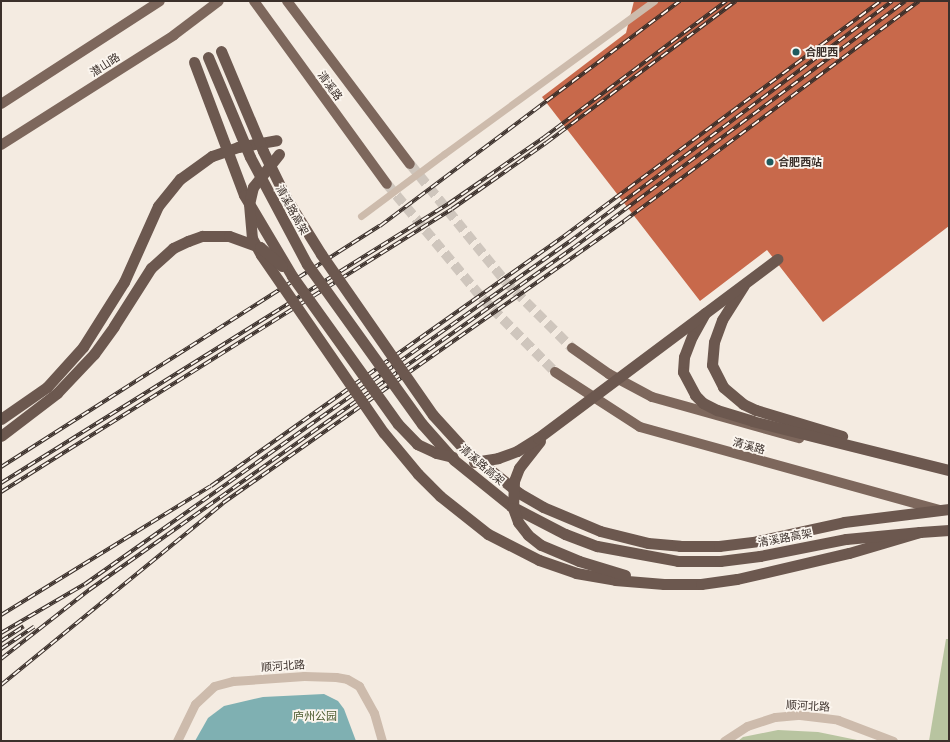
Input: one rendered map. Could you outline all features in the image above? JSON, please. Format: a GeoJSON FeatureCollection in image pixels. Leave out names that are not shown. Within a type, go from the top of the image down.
{"type":"FeatureCollection","features":[{"type":"Feature","properties":{"kind":"highway","name":"清溪路高架"},"geometry":{"type":"LineString","coordinates":[[221,51],[263,151],[286,198],[321,254],[433,415],[463,448],[519,493],[557,514],[600,531],[648,543],[680,546],[719,546],[757,541],[844,522],[949,511]]}},
{"type":"Feature","properties":{"kind":"highway","name":"清溪路高架"},"geometry":{"type":"LineString","coordinates":[[208,57],[250,157],[307,264],[422,424],[454,460],[511,506],[565,534],[597,546],[678,561],[720,561],[760,556],[846,539],[949,530]]}},
{"type":"Feature","properties":{"kind":"highway"},"geometry":{"type":"LineString","coordinates":[[194,62],[244,195],[292,276],[398,424],[412,439],[436,453],[473,462],[498,458],[517,451],[538,438],[706,312],[747,282],[777,259],[746,282],[560,422],[536,445],[519,468],[514,481],[513,508],[518,522],[528,535],[541,545],[617,573],[664,584]]}},
{"type":"Feature","properties":{"kind":"highway"},"geometry":{"type":"LineString","coordinates":[[1,418],[47,387],[83,347],[113,302],[158,206],[180,179],[212,156],[238,147],[276,140]]}},
{"type":"Feature","properties":{"kind":"highway"},"geometry":{"type":"LineString","coordinates":[[279,154],[253,187],[249,204],[252,238],[276,279],[384,433],[418,474],[445,500],[488,534],[539,560],[576,573],[602,578],[664,584],[701,584],[784,570],[920,532]]}},
{"type":"Feature","properties":{"kind":"highway"},"geometry":{"type":"LineString","coordinates":[[3,435],[42,406],[76,374],[114,326],[151,268],[173,248],[202,236],[229,236],[260,248],[292,276]]}},
{"type":"Feature","properties":{"kind":"highway"},"geometry":{"type":"LineString","coordinates":[[746,282],[722,320],[714,342],[712,365],[723,387],[743,404],[756,410],[811,425],[889,454]]}},
{"type":"Feature","properties":{"kind":"highway"},"geometry":{"type":"LineString","coordinates":[[706,312],[692,336],[684,357],[683,372],[694,395],[703,403],[717,410],[752,420],[949,470]]}},
{"type":"Feature","properties":{"kind":"main road"},"geometry":{"type":"LineString","coordinates":[[1,104],[160,1]]}},
{"type":"Feature","properties":{"kind":"main road","name":"潜山路"},"geometry":{"type":"LineString","coordinates":[[1,145],[174,35],[219,1]]}},
{"type":"Feature","properties":{"kind":"main road","name":"清溪路"},"geometry":{"type":"LineString","coordinates":[[254,1],[387,184]]}},
{"type":"Feature","properties":{"kind":"main road","name":"清溪路"},"geometry":{"type":"LineString","coordinates":[[287,1],[410,164]]}},
{"type":"Feature","properties":{"kind":"main road","name":"清溪路"},"geometry":{"type":"LineString","coordinates":[[572,348],[609,374],[652,397],[736,423],[949,475]]}},
{"type":"Feature","properties":{"kind":"main road","name":"清溪路"},"geometry":{"type":"LineString","coordinates":[[555,372],[640,427],[817,478],[949,511]]}},
{"type":"Feature","properties":{"kind":"street"},"geometry":{"type":"LineString","coordinates":[[361,216],[654,1]]}},
{"type":"Feature","properties":{"kind":"street","name":"顺河北路"},"geometry":{"type":"LineString","coordinates":[[177,741],[195,704],[214,686],[233,682],[304,676],[336,677],[347,679],[359,686],[374,713],[382,741]]}},
{"type":"Feature","properties":{"kind":"street","name":"顺河北路"},"geometry":{"type":"LineString","coordinates":[[724,741],[747,726],[775,717],[800,716],[838,720],[892,741]]}},
{"type":"Feature","properties":{"kind":"green space"},"geometry":{"type":"Polygon","coordinates":[[[946,639],[949,639],[949,741],[929,741],[946,639]]]}},
{"type":"Feature","properties":{"kind":"green space"},"geometry":{"type":"Polygon","coordinates":[[[778,730],[818,732],[862,741],[738,741],[743,737],[778,730]]]}},
{"type":"Feature","properties":{"kind":"water","name":"庐州公园"},"geometry":{"type":"Polygon","coordinates":[[[324,694],[338,701],[344,709],[356,741],[195,741],[208,718],[224,706],[263,697],[324,694]]]}},
{"type":"Feature","properties":{"kind":"building","name":"合肥西站"},"geometry":{"type":"Polygon","coordinates":[[[634,1],[949,1],[949,226],[823,322],[767,250],[700,301],[542,97],[626,33],[634,1]]]}},
{"type":"Feature","properties":{"kind":"tunnel"},"geometry":{"type":"LineString","coordinates":[[410,164],[505,281],[572,348]]}},
{"type":"Feature","properties":{"kind":"tunnel"},"geometry":{"type":"LineString","coordinates":[[387,184],[482,298],[555,372]]}},
{"type":"Feature","properties":{"kind":"railway"},"geometry":{"type":"LineString","coordinates":[[1,467],[380,226],[680,1]]}},
{"type":"Feature","properties":{"kind":"railway"},"geometry":{"type":"LineString","coordinates":[[1,483],[448,204],[543,138],[726,1]]}},
{"type":"Feature","properties":{"kind":"railway"},"geometry":{"type":"LineString","coordinates":[[1,492],[452,209],[546,143],[736,1]]}},
{"type":"Feature","properties":{"kind":"railway"},"geometry":{"type":"LineString","coordinates":[[1,615],[211,486],[564,236],[880,1]]}},
{"type":"Feature","properties":{"kind":"railway"},"geometry":{"type":"LineString","coordinates":[[1,633],[85,584],[569,242],[892,1]]}},
{"type":"Feature","properties":{"kind":"railway"},"geometry":{"type":"LineString","coordinates":[[1,659],[89,590],[573,248],[905,1]]}},
{"type":"Feature","properties":{"kind":"railway"},"geometry":{"type":"LineString","coordinates":[[1,685],[223,503],[624,221],[919,1]]}},
{"type":"Feature","properties":{"kind":"railway"},"geometry":{"type":"LineString","coordinates":[[1,641],[24,626]]}},
{"type":"Feature","properties":{"kind":"railway"},"geometry":{"type":"LineString","coordinates":[[1,649],[34,627]]}},
{"type":"Feature","properties":{"kind":"place","name":"合肥西"},"geometry":{"type":"Point","coordinates":[796,52]}},
{"type":"Feature","properties":{"kind":"place","name":"合肥西站"},"geometry":{"type":"Point","coordinates":[770,162]}}]}
